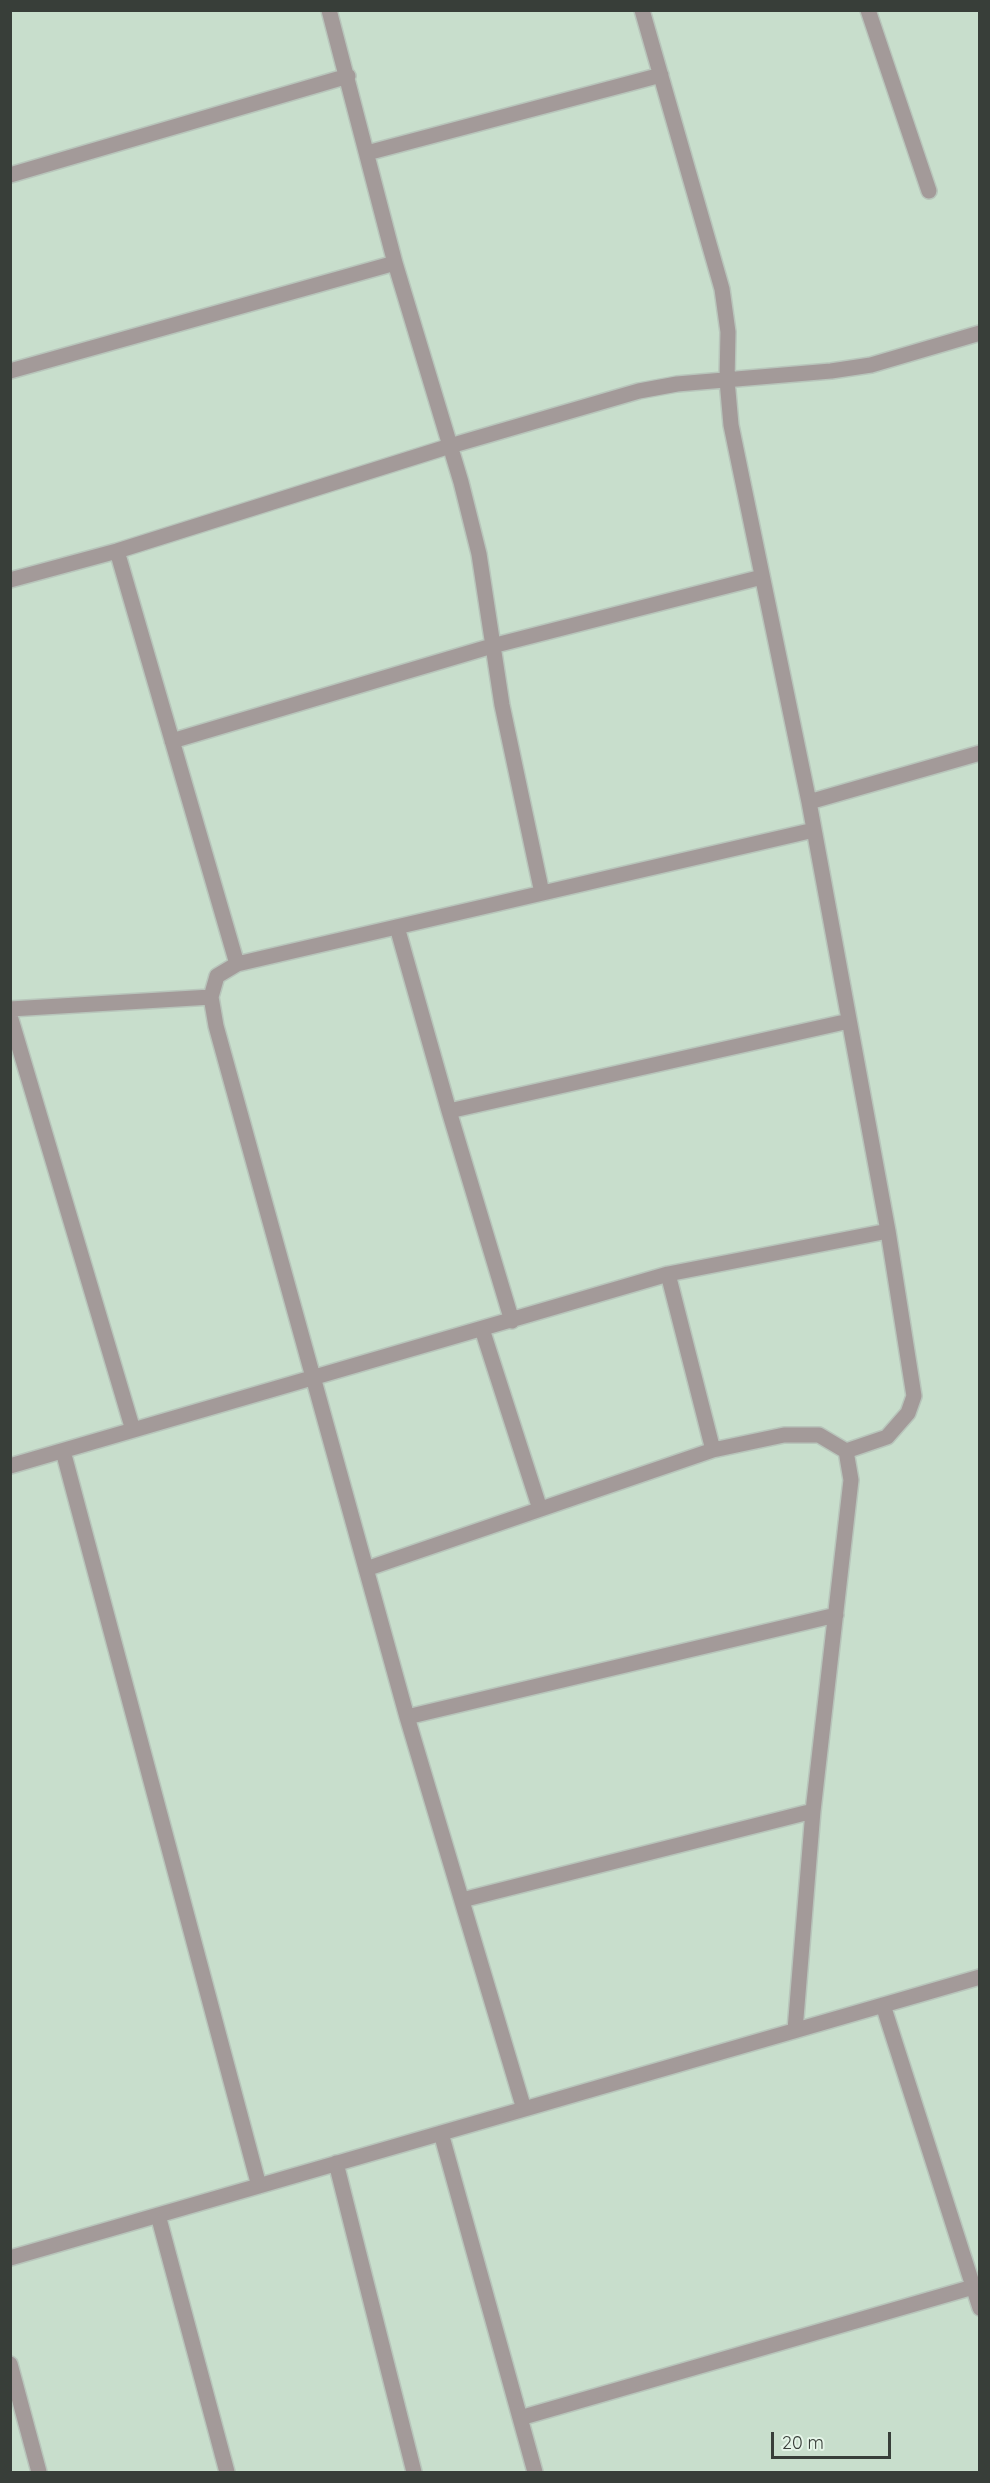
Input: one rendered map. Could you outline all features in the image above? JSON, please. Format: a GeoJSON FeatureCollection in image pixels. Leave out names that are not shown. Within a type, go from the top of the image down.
{"type":"FeatureCollection","features":[{"type":"Feature","properties":{"kind":"street"},"geometry":{"type":"LineString","coordinates":[[329,10],[395,263],[450,446],[479,554],[492,646],[542,893]]}},
{"type":"Feature","properties":{"kind":"street"},"geometry":{"type":"LineString","coordinates":[[366,1569],[713,1450],[784,1435],[819,1435],[846,1451],[887,1437],[908,1413],[914,1396],[888,1231],[809,802],[731,425],[727,380],[728,332],[722,289],[642,10]]}},
{"type":"Feature","properties":{"kind":"street"},"geometry":{"type":"LineString","coordinates":[[868,10],[929,191]]}},
{"type":"Feature","properties":{"kind":"street"},"geometry":{"type":"LineString","coordinates":[[367,153],[661,75]]}},
{"type":"Feature","properties":{"kind":"street"},"geometry":{"type":"LineString","coordinates":[[10,175],[348,76]]}},
{"type":"Feature","properties":{"kind":"street"},"geometry":{"type":"LineString","coordinates":[[10,371],[395,263]]}},
{"type":"Feature","properties":{"kind":"street"},"geometry":{"type":"LineString","coordinates":[[10,580],[117,551],[450,446],[639,392],[677,384],[831,371],[871,365],[980,333]]}},
{"type":"Feature","properties":{"kind":"street"},"geometry":{"type":"LineString","coordinates":[[117,551],[237,964]]}},
{"type":"Feature","properties":{"kind":"street"},"geometry":{"type":"LineString","coordinates":[[172,741],[492,646],[762,577]]}},
{"type":"Feature","properties":{"kind":"street"},"geometry":{"type":"LineString","coordinates":[[809,802],[980,753]]}},
{"type":"Feature","properties":{"kind":"street"},"geometry":{"type":"LineString","coordinates":[[524,2109],[407,1717],[216,1026],[211,997],[217,976],[237,964],[814,830]]}},
{"type":"Feature","properties":{"kind":"street"},"geometry":{"type":"LineString","coordinates":[[397,927],[512,1321]]}},
{"type":"Feature","properties":{"kind":"street"},"geometry":{"type":"LineString","coordinates":[[10,1009],[211,997]]}},
{"type":"Feature","properties":{"kind":"street"},"geometry":{"type":"LineString","coordinates":[[10,1016],[133,1430]]}},
{"type":"Feature","properties":{"kind":"street"},"geometry":{"type":"LineString","coordinates":[[449,1111],[849,1021]]}},
{"type":"Feature","properties":{"kind":"street"},"geometry":{"type":"LineString","coordinates":[[10,1466],[668,1274],[888,1231]]}},
{"type":"Feature","properties":{"kind":"street"},"geometry":{"type":"LineString","coordinates":[[668,1274],[713,1450]]}},
{"type":"Feature","properties":{"kind":"street"},"geometry":{"type":"LineString","coordinates":[[482,1329],[540,1509]]}},
{"type":"Feature","properties":{"kind":"street"},"geometry":{"type":"LineString","coordinates":[[63,1450],[259,2186]]}},
{"type":"Feature","properties":{"kind":"street"},"geometry":{"type":"LineString","coordinates":[[795,2030],[813,1811],[851,1480],[846,1451]]}},
{"type":"Feature","properties":{"kind":"street"},"geometry":{"type":"LineString","coordinates":[[407,1717],[836,1615]]}},
{"type":"Feature","properties":{"kind":"street"},"geometry":{"type":"LineString","coordinates":[[462,1900],[813,1811]]}},
{"type":"Feature","properties":{"kind":"street"},"geometry":{"type":"LineString","coordinates":[[10,2258],[980,1977]]}},
{"type":"Feature","properties":{"kind":"street"},"geometry":{"type":"LineString","coordinates":[[883,2005],[976,2286],[980,2308]]}},
{"type":"Feature","properties":{"kind":"street"},"geometry":{"type":"LineString","coordinates":[[441,2133],[535,2472]]}},
{"type":"Feature","properties":{"kind":"street"},"geometry":{"type":"LineString","coordinates":[[336,2163],[414,2472]]}},
{"type":"Feature","properties":{"kind":"street"},"geometry":{"type":"LineString","coordinates":[[158,2216],[227,2472]]}},
{"type":"Feature","properties":{"kind":"street"},"geometry":{"type":"LineString","coordinates":[[520,2418],[976,2286]]}},
{"type":"Feature","properties":{"kind":"street"},"geometry":{"type":"LineString","coordinates":[[10,2364],[39,2472]]}},
{"type":"Feature","properties":{"kind":"shaded area"},"geometry":{"type":"Polygon","coordinates":[[[11,11],[979,11],[979,2472],[11,2472],[11,11]]]}}]}
